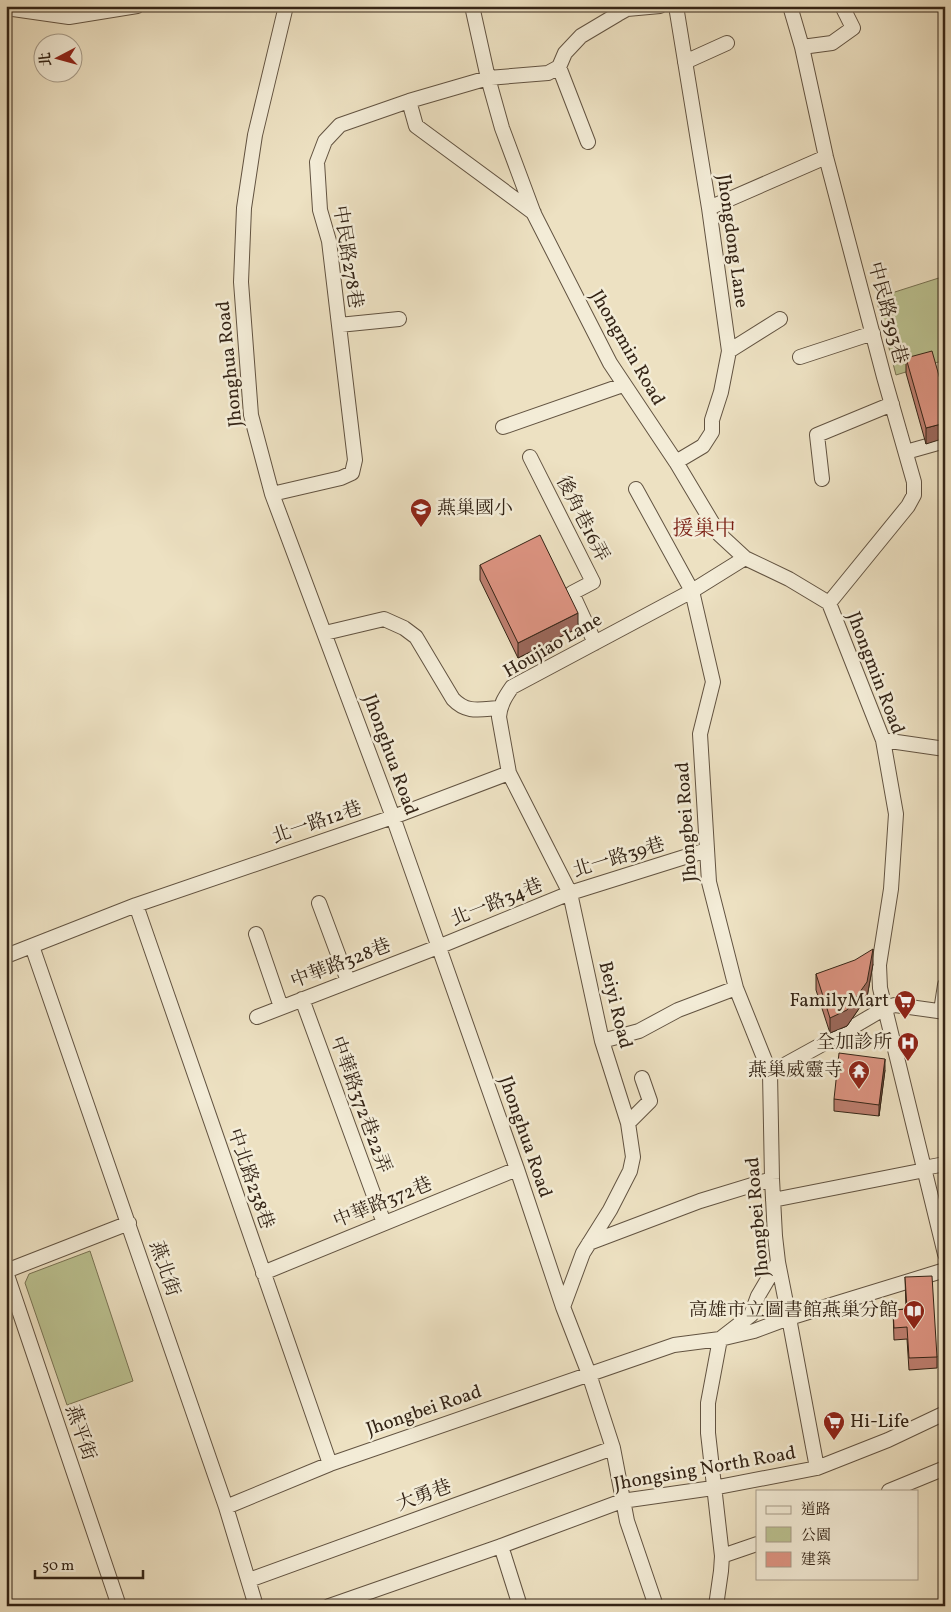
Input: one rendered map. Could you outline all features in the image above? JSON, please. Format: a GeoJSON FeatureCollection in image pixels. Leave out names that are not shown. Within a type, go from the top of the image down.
{"type":"FeatureCollection","features":[{"type":"Feature","properties":{"kind":"street"},"geometry":{"type":"LineString","coordinates":[[6,8],[69,17],[137,6]]}},
{"type":"Feature","properties":{"kind":"street","name":"Jhonghua Road"},"geometry":{"type":"LineString","coordinates":[[286,6],[254,135],[244,208],[241,282],[252,415],[272,494],[393,817],[517,1169],[563,1307],[589,1374],[613,1448],[627,1521],[656,1606]]}},
{"type":"Feature","properties":{"kind":"street","name":"Jhongmin Road"},"geometry":{"type":"LineString","coordinates":[[472,6],[488,78],[502,128],[534,214],[610,363],[676,462],[719,534],[745,558],[789,578],[828,603],[883,740],[896,814],[891,889],[880,964],[880,988],[945,1254]]}},
{"type":"Feature","properties":{"kind":"street"},"geometry":{"type":"LineString","coordinates":[[588,142],[559,67],[565,53],[581,36],[626,9],[660,6]]}},
{"type":"Feature","properties":{"kind":"street","name":"Jhongdong Lane"},"geometry":{"type":"LineString","coordinates":[[676,6],[709,208],[729,351],[721,392],[712,420],[712,432],[703,446],[676,462]]}},
{"type":"Feature","properties":{"kind":"street","name":"中民路393巷"},"geometry":{"type":"LineString","coordinates":[[790,6],[802,47],[826,157],[914,482],[914,495],[908,506],[828,603]]}},
{"type":"Feature","properties":{"kind":"street"},"geometry":{"type":"LineString","coordinates":[[802,47],[832,43],[853,28],[842,6]]}},
{"type":"Feature","properties":{"kind":"street"},"geometry":{"type":"LineString","coordinates":[[685,62],[727,44]]}},
{"type":"Feature","properties":{"kind":"street","name":"中民路278巷"},"geometry":{"type":"LineString","coordinates":[[272,494],[341,478],[352,473],[355,460],[329,241],[320,210],[317,162],[325,141],[340,124],[409,101],[488,78],[548,73],[559,67]]}},
{"type":"Feature","properties":{"kind":"street"},"geometry":{"type":"LineString","coordinates":[[409,101],[416,126],[534,214]]}},
{"type":"Feature","properties":{"kind":"street"},"geometry":{"type":"LineString","coordinates":[[709,208],[826,157]]}},
{"type":"Feature","properties":{"kind":"street"},"geometry":{"type":"LineString","coordinates":[[729,351],[780,318]]}},
{"type":"Feature","properties":{"kind":"street"},"geometry":{"type":"LineString","coordinates":[[339,325],[398,319]]}},
{"type":"Feature","properties":{"kind":"street"},"geometry":{"type":"LineString","coordinates":[[800,357],[873,333]]}},
{"type":"Feature","properties":{"kind":"street"},"geometry":{"type":"LineString","coordinates":[[504,427],[623,385]]}},
{"type":"Feature","properties":{"kind":"street"},"geometry":{"type":"LineString","coordinates":[[822,479],[817,436],[892,404]]}},
{"type":"Feature","properties":{"kind":"street"},"geometry":{"type":"LineString","coordinates":[[906,452],[945,441]]}},
{"type":"Feature","properties":{"kind":"street","name":"後角巷16弄"},"geometry":{"type":"LineString","coordinates":[[530,457],[593,582],[572,593],[595,643]]}},
{"type":"Feature","properties":{"kind":"street","name":"Jhongbei Road"},"geometry":{"type":"LineString","coordinates":[[226,1507],[330,1464],[589,1374],[674,1346],[720,1339],[754,1331],[789,1318],[778,1262],[773,1200],[770,1073],[736,988],[709,882],[700,734],[713,682],[692,591],[636,489]]}},
{"type":"Feature","properties":{"kind":"street","name":"Houjiao Lane"},"geometry":{"type":"LineString","coordinates":[[324,633],[384,619],[404,628],[416,637],[453,699],[460,706],[471,710],[500,708],[503,699],[512,687],[692,591],[745,558]]}},
{"type":"Feature","properties":{"kind":"street","name":"Beiyi Road"},"geometry":{"type":"LineString","coordinates":[[500,708],[499,716],[508,773],[570,893],[602,1041],[628,1124],[633,1157],[630,1170],[610,1210],[583,1253],[563,1307]]}},
{"type":"Feature","properties":{"kind":"street"},"geometry":{"type":"LineString","coordinates":[[883,740],[945,750]]}},
{"type":"Feature","properties":{"kind":"street","name":"北一路12巷"},"geometry":{"type":"LineString","coordinates":[[6,956],[81,926],[393,817],[508,773]]}},
{"type":"Feature","properties":{"kind":"street","name":"北一路39巷"},"geometry":{"type":"LineString","coordinates":[[570,893],[708,850]]}},
{"type":"Feature","properties":{"kind":"street","name":"北一路34巷"},"geometry":{"type":"LineString","coordinates":[[438,947],[570,893]]}},
{"type":"Feature","properties":{"kind":"street"},"geometry":{"type":"LineString","coordinates":[[319,902],[348,981]]}},
{"type":"Feature","properties":{"kind":"street","name":"中北路238巷"},"geometry":{"type":"LineString","coordinates":[[136,906],[330,1464]]}},
{"type":"Feature","properties":{"kind":"street"},"geometry":{"type":"LineString","coordinates":[[256,934],[281,1007]]}},
{"type":"Feature","properties":{"kind":"street","name":"燕北街"},"geometry":{"type":"LineString","coordinates":[[32,946],[226,1507],[256,1606]]}},
{"type":"Feature","properties":{"kind":"street","name":"中華路328巷"},"geometry":{"type":"LineString","coordinates":[[257,1017],[438,947]]}},
{"type":"Feature","properties":{"kind":"street"},"geometry":{"type":"LineString","coordinates":[[770,1073],[839,1036],[885,1008],[895,1005],[943,1012],[945,985]]}},
{"type":"Feature","properties":{"kind":"street"},"geometry":{"type":"LineString","coordinates":[[602,1041],[639,1031],[678,1010],[736,988]]}},
{"type":"Feature","properties":{"kind":"street","name":"中華路372巷22弄"},"geometry":{"type":"LineString","coordinates":[[302,999],[384,1223]]}},
{"type":"Feature","properties":{"kind":"street"},"geometry":{"type":"LineString","coordinates":[[628,1124],[650,1101],[642,1078]]}},
{"type":"Feature","properties":{"kind":"street"},"geometry":{"type":"LineString","coordinates":[[773,1200],[945,1164]]}},
{"type":"Feature","properties":{"kind":"street","name":"中華路372巷"},"geometry":{"type":"LineString","coordinates":[[263,1273],[517,1169]]}},
{"type":"Feature","properties":{"kind":"street"},"geometry":{"type":"LineString","coordinates":[[589,1243],[700,1201],[772,1179]]}},
{"type":"Feature","properties":{"kind":"street"},"geometry":{"type":"LineString","coordinates":[[6,1272],[129,1223]]}},
{"type":"Feature","properties":{"kind":"street"},"geometry":{"type":"LineString","coordinates":[[716,1606],[722,1556],[713,1488],[708,1433],[708,1403],[720,1339],[751,1315],[758,1296],[778,1262]]}},
{"type":"Feature","properties":{"kind":"street"},"geometry":{"type":"LineString","coordinates":[[817,1468],[789,1318],[945,1270]]}},
{"type":"Feature","properties":{"kind":"street","name":"燕平街"},"geometry":{"type":"LineString","coordinates":[[6,1272],[119,1606]]}},
{"type":"Feature","properties":{"kind":"street","name":"Jhongsing North Road"},"geometry":{"type":"LineString","coordinates":[[329,1606],[501,1546],[622,1501],[713,1488],[817,1468],[888,1440],[945,1413]]}},
{"type":"Feature","properties":{"kind":"street","name":"大勇巷"},"geometry":{"type":"LineString","coordinates":[[249,1580],[613,1448]]}},
{"type":"Feature","properties":{"kind":"street"},"geometry":{"type":"LineString","coordinates":[[891,1490],[945,1468]]}},
{"type":"Feature","properties":{"kind":"street"},"geometry":{"type":"LineString","coordinates":[[722,1556],[756,1544]]}},
{"type":"Feature","properties":{"kind":"street"},"geometry":{"type":"LineString","coordinates":[[501,1546],[520,1606]]}},
{"type":"Feature","properties":{"kind":"green space"},"geometry":{"type":"Polygon","coordinates":[[[945,276],[945,360],[896,375],[876,298],[945,276]]]}},
{"type":"Feature","properties":{"kind":"green space"},"geometry":{"type":"Polygon","coordinates":[[[90,1251],[133,1381],[67,1405],[25,1283],[29,1274],[90,1251]]]}},
{"type":"Feature","properties":{"kind":"building"},"geometry":{"type":"Polygon","coordinates":[[[932,351],[945,397],[945,423],[926,428],[906,358],[932,351]]]}},
{"type":"Feature","properties":{"kind":"building"},"geometry":{"type":"Polygon","coordinates":[[[540,535],[578,613],[518,643],[480,565],[540,535]]]}},
{"type":"Feature","properties":{"kind":"building"},"geometry":{"type":"Polygon","coordinates":[[[873,949],[867,982],[847,1010],[830,1018],[816,974],[855,960],[873,949]]]}},
{"type":"Feature","properties":{"kind":"building","name":"燕巢威靈寺"},"geometry":{"type":"Polygon","coordinates":[[[839,1053],[885,1059],[879,1105],[834,1099],[839,1053]]]}},
{"type":"Feature","properties":{"kind":"building","name":"高雄市立圖書館燕巢分館"},"geometry":{"type":"Polygon","coordinates":[[[932,1276],[937,1357],[909,1358],[907,1327],[894,1328],[893,1310],[907,1309],[905,1277],[932,1276]]]}},
{"type":"Feature","properties":{"kind":"place","name":"燕巢國小"},"geometry":{"type":"Point","coordinates":[421,528]}},
{"type":"Feature","properties":{"kind":"place","name":"FamilyMart"},"geometry":{"type":"Point","coordinates":[905,1020]}},
{"type":"Feature","properties":{"kind":"place","name":"全加診所"},"geometry":{"type":"Point","coordinates":[908,1062]}},
{"type":"Feature","properties":{"kind":"place","name":"燕巢威靈寺"},"geometry":{"type":"Point","coordinates":[859,1090]}},
{"type":"Feature","properties":{"kind":"place","name":"高雄市立圖書館燕巢分館"},"geometry":{"type":"Point","coordinates":[914,1330]}},
{"type":"Feature","properties":{"kind":"place","name":"Hi-Life"},"geometry":{"type":"Point","coordinates":[834,1441]}},
{"type":"Feature","properties":{"kind":"district","name":"援巢中"},"geometry":{"type":"Point","coordinates":[704,529]}}]}
